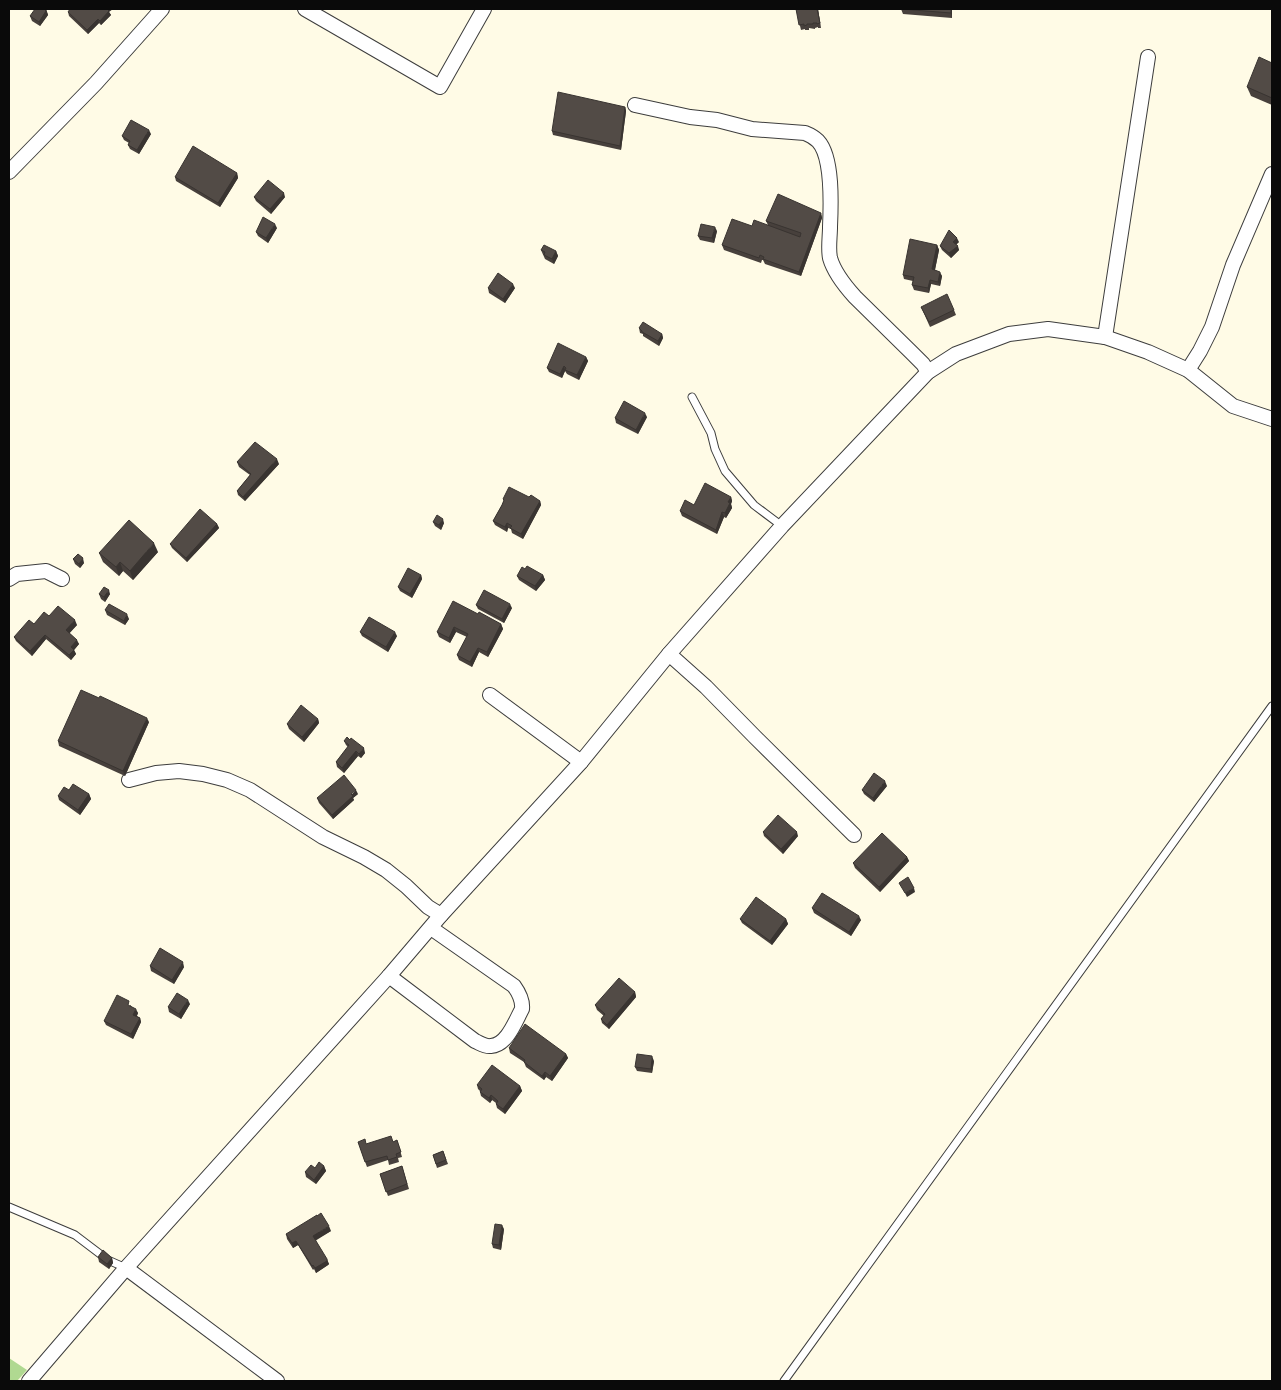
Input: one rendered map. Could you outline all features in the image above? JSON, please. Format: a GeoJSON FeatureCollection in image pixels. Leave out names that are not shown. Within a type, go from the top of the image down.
{"type":"FeatureCollection","features":[{"type":"Feature","properties":{"kind":"street"},"geometry":{"type":"LineString","coordinates":[[9,172],[96,83],[162,9]]}},
{"type":"Feature","properties":{"kind":"street"},"geometry":{"type":"LineString","coordinates":[[311,10],[440,87],[484,9]]}},
{"type":"Feature","properties":{"kind":"street"},"geometry":{"type":"LineString","coordinates":[[1105,338],[1148,57]]}},
{"type":"Feature","properties":{"kind":"street"},"geometry":{"type":"LineString","coordinates":[[635,105],[690,117],[716,120],[752,129],[813,136],[826,154],[829,171],[829,252],[833,265],[855,297],[912,352],[928,372]]}},
{"type":"Feature","properties":{"kind":"street"},"geometry":{"type":"LineString","coordinates":[[1188,370],[1212,327],[1233,265],[1272,174]]}},
{"type":"Feature","properties":{"kind":"street"},"geometry":{"type":"LineString","coordinates":[[29,1381],[126,1268],[390,976],[441,915],[581,762],[669,654],[782,526],[928,372],[956,354],[1010,334],[1048,329],[1105,338],[1148,352],[1188,370],[1233,406],[1272,420]]}},
{"type":"Feature","properties":{"kind":"street"},"geometry":{"type":"LineString","coordinates":[[9,579],[17,574],[46,572],[62,579]]}},
{"type":"Feature","properties":{"kind":"street"},"geometry":{"type":"LineString","coordinates":[[669,654],[706,687],[854,835]]}},
{"type":"Feature","properties":{"kind":"street"},"geometry":{"type":"LineString","coordinates":[[490,695],[581,762]]}},
{"type":"Feature","properties":{"kind":"street"},"geometry":{"type":"LineString","coordinates":[[128,780],[156,773],[179,771],[227,780],[250,790],[323,837],[386,870],[428,907],[441,915]]}},
{"type":"Feature","properties":{"kind":"street"},"geometry":{"type":"LineString","coordinates":[[390,976],[475,1041],[485,1046],[491,1046],[504,1040],[522,1009],[520,995],[514,986],[431,928]]}},
{"type":"Feature","properties":{"kind":"street"},"geometry":{"type":"LineString","coordinates":[[126,1268],[277,1381]]}},
{"type":"Feature","properties":{"kind":"lane"},"geometry":{"type":"LineString","coordinates":[[692,397],[711,433],[715,449],[726,471],[754,505],[782,526]]}},
{"type":"Feature","properties":{"kind":"lane"},"geometry":{"type":"LineString","coordinates":[[784,1381],[1272,706]]}},
{"type":"Feature","properties":{"kind":"lane"},"geometry":{"type":"LineString","coordinates":[[9,1207],[75,1236],[108,1260],[126,1268]]}},
{"type":"Feature","properties":{"kind":"green space"},"geometry":{"type":"Polygon","coordinates":[[[9,1358],[27,1370],[17,1381],[9,1381],[9,1358]]]}},
{"type":"Feature","properties":{"kind":"building"},"geometry":{"type":"Polygon","coordinates":[[[35,9],[45,9],[46,11],[39,22],[30,16],[35,9]]]}},
{"type":"Feature","properties":{"kind":"building"},"geometry":{"type":"Polygon","coordinates":[[[70,9],[107,9],[109,11],[100,21],[98,19],[87,30],[68,12],[70,9]]]}},
{"type":"Feature","properties":{"kind":"building"},"geometry":{"type":"Polygon","coordinates":[[[796,9],[817,9],[820,23],[799,25],[796,9]]]}},
{"type":"Feature","properties":{"kind":"building"},"geometry":{"type":"Polygon","coordinates":[[[901,9],[951,9],[951,13],[901,9]]]}},
{"type":"Feature","properties":{"kind":"building"},"geometry":{"type":"Polygon","coordinates":[[[1259,57],[1272,63],[1272,98],[1247,87],[1259,57]]]}},
{"type":"Feature","properties":{"kind":"building"},"geometry":{"type":"Polygon","coordinates":[[[558,92],[625,107],[620,146],[552,131],[558,92]]]}},
{"type":"Feature","properties":{"kind":"building"},"geometry":{"type":"Polygon","coordinates":[[[131,120],[149,130],[137,150],[128,145],[130,141],[122,136],[131,120]]]}},
{"type":"Feature","properties":{"kind":"building"},"geometry":{"type":"Polygon","coordinates":[[[193,146],[237,173],[218,203],[175,177],[193,146]]]}},
{"type":"Feature","properties":{"kind":"building"},"geometry":{"type":"Polygon","coordinates":[[[268,180],[284,193],[270,209],[254,197],[268,180]]]}},
{"type":"Feature","properties":{"kind":"building"},"geometry":{"type":"Polygon","coordinates":[[[778,194],[821,213],[799,272],[763,259],[764,257],[760,255],[759,258],[722,245],[732,219],[752,226],[754,220],[800,237],[801,233],[766,221],[778,194]]]}},
{"type":"Feature","properties":{"kind":"building"},"geometry":{"type":"Polygon","coordinates":[[[263,217],[275,224],[266,238],[256,232],[263,217]]]}},
{"type":"Feature","properties":{"kind":"building"},"geometry":{"type":"Polygon","coordinates":[[[701,224],[715,227],[712,238],[698,236],[701,224]]]}},
{"type":"Feature","properties":{"kind":"building"},"geometry":{"type":"Polygon","coordinates":[[[949,230],[957,238],[953,242],[958,246],[949,253],[940,246],[949,230]]]}},
{"type":"Feature","properties":{"kind":"building"},"geometry":{"type":"Polygon","coordinates":[[[910,239],[937,245],[932,269],[940,272],[938,282],[930,280],[928,288],[912,285],[914,277],[903,275],[910,239]]]}},
{"type":"Feature","properties":{"kind":"building"},"geometry":{"type":"Polygon","coordinates":[[[544,245],[556,251],[552,259],[544,255],[545,252],[541,250],[544,245]]]}},
{"type":"Feature","properties":{"kind":"building"},"geometry":{"type":"Polygon","coordinates":[[[498,273],[513,284],[503,299],[488,288],[498,273]]]}},
{"type":"Feature","properties":{"kind":"building"},"geometry":{"type":"Polygon","coordinates":[[[947,294],[954,310],[929,322],[921,307],[947,294]]]}},
{"type":"Feature","properties":{"kind":"building"},"geometry":{"type":"Polygon","coordinates":[[[643,322],[662,334],[658,341],[642,332],[639,328],[643,322]]]}},
{"type":"Feature","properties":{"kind":"building"},"geometry":{"type":"Polygon","coordinates":[[[558,343],[586,357],[577,375],[565,370],[564,366],[560,374],[547,368],[558,343]]]}},
{"type":"Feature","properties":{"kind":"building"},"geometry":{"type":"Polygon","coordinates":[[[624,401],[645,413],[636,430],[615,418],[624,401]]]}},
{"type":"Feature","properties":{"kind":"building"},"geometry":{"type":"Polygon","coordinates":[[[255,442],[277,459],[243,497],[237,491],[251,474],[237,462],[255,442]]]}},
{"type":"Feature","properties":{"kind":"building"},"geometry":{"type":"Polygon","coordinates":[[[705,483],[731,497],[725,513],[722,512],[716,530],[680,511],[685,500],[694,505],[705,483]]]}},
{"type":"Feature","properties":{"kind":"building"},"geometry":{"type":"Polygon","coordinates":[[[509,487],[529,497],[531,495],[540,501],[521,534],[510,528],[512,526],[507,523],[505,527],[493,521],[509,487]]]}},
{"type":"Feature","properties":{"kind":"building"},"geometry":{"type":"Polygon","coordinates":[[[200,509],[217,524],[186,558],[170,544],[200,509]]]}},
{"type":"Feature","properties":{"kind":"building"},"geometry":{"type":"Polygon","coordinates":[[[437,515],[443,519],[439,525],[433,522],[437,515]]]}},
{"type":"Feature","properties":{"kind":"building"},"geometry":{"type":"Polygon","coordinates":[[[129,520],[154,543],[130,571],[120,562],[116,567],[99,553],[129,520]]]}},
{"type":"Feature","properties":{"kind":"building"},"geometry":{"type":"Polygon","coordinates":[[[78,554],[83,558],[79,564],[73,559],[78,554]]]}},
{"type":"Feature","properties":{"kind":"building"},"geometry":{"type":"Polygon","coordinates":[[[527,566],[543,575],[535,586],[517,576],[522,567],[525,569],[527,566]]]}},
{"type":"Feature","properties":{"kind":"building"},"geometry":{"type":"Polygon","coordinates":[[[408,568],[421,575],[410,594],[398,587],[408,568]]]}},
{"type":"Feature","properties":{"kind":"building"},"geometry":{"type":"Polygon","coordinates":[[[104,587],[109,590],[104,597],[99,594],[104,587]]]}},
{"type":"Feature","properties":{"kind":"building"},"geometry":{"type":"Polygon","coordinates":[[[484,590],[510,604],[502,619],[476,605],[484,590]]]}},
{"type":"Feature","properties":{"kind":"building"},"geometry":{"type":"Polygon","coordinates":[[[453,601],[501,624],[487,652],[478,648],[470,662],[457,655],[468,634],[454,627],[449,638],[437,632],[453,601]]]}},
{"type":"Feature","properties":{"kind":"building"},"geometry":{"type":"Polygon","coordinates":[[[109,604],[127,614],[124,621],[105,610],[109,604]]]}},
{"type":"Feature","properties":{"kind":"building"},"geometry":{"type":"Polygon","coordinates":[[[58,606],[75,620],[66,630],[77,640],[71,647],[74,650],[69,655],[45,635],[30,651],[14,637],[29,620],[34,624],[44,612],[49,616],[58,606]]]}},
{"type":"Feature","properties":{"kind":"building"},"geometry":{"type":"Polygon","coordinates":[[[369,617],[395,632],[386,647],[360,632],[369,617]]]}},
{"type":"Feature","properties":{"kind":"building"},"geometry":{"type":"Polygon","coordinates":[[[81,690],[99,698],[100,696],[147,718],[123,771],[58,741],[81,690]]]}},
{"type":"Feature","properties":{"kind":"building"},"geometry":{"type":"Polygon","coordinates":[[[301,705],[318,719],[302,737],[287,724],[301,705]]]}},
{"type":"Feature","properties":{"kind":"building"},"geometry":{"type":"Polygon","coordinates":[[[347,737],[364,748],[359,754],[356,751],[342,768],[336,762],[349,745],[344,741],[347,737]]]}},
{"type":"Feature","properties":{"kind":"building"},"geometry":{"type":"Polygon","coordinates":[[[874,773],[885,781],[873,798],[862,790],[874,773]]]}},
{"type":"Feature","properties":{"kind":"building"},"geometry":{"type":"Polygon","coordinates":[[[344,775],[356,790],[351,794],[353,796],[332,815],[317,798],[344,775]]]}},
{"type":"Feature","properties":{"kind":"building"},"geometry":{"type":"Polygon","coordinates":[[[73,784],[89,794],[78,810],[58,796],[64,787],[69,790],[73,784]]]}},
{"type":"Feature","properties":{"kind":"building"},"geometry":{"type":"Polygon","coordinates":[[[778,815],[797,832],[781,849],[763,832],[778,815]]]}},
{"type":"Feature","properties":{"kind":"building"},"geometry":{"type":"Polygon","coordinates":[[[882,833],[907,857],[879,887],[853,863],[882,833]]]}},
{"type":"Feature","properties":{"kind":"building"},"geometry":{"type":"Polygon","coordinates":[[[908,877],[914,888],[905,893],[899,883],[908,877]]]}},
{"type":"Feature","properties":{"kind":"building"},"geometry":{"type":"Polygon","coordinates":[[[822,893],[859,916],[849,932],[812,908],[822,893]]]}},
{"type":"Feature","properties":{"kind":"building"},"geometry":{"type":"Polygon","coordinates":[[[756,897],[786,919],[770,941],[740,919],[756,897]]]}},
{"type":"Feature","properties":{"kind":"building"},"geometry":{"type":"Polygon","coordinates":[[[160,948],[183,962],[172,980],[150,966],[160,948]]]}},
{"type":"Feature","properties":{"kind":"building"},"geometry":{"type":"Polygon","coordinates":[[[619,978],[635,992],[607,1025],[601,1019],[605,1014],[595,1005],[619,978]]]}},
{"type":"Feature","properties":{"kind":"building"},"geometry":{"type":"Polygon","coordinates":[[[177,993],[188,1000],[179,1014],[168,1007],[177,993]]]}},
{"type":"Feature","properties":{"kind":"building"},"geometry":{"type":"Polygon","coordinates":[[[117,995],[129,1001],[128,1005],[136,1009],[133,1015],[140,1018],[131,1034],[104,1021],[117,995]]]}},
{"type":"Feature","properties":{"kind":"building"},"geometry":{"type":"Polygon","coordinates":[[[525,1024],[566,1054],[550,1076],[545,1072],[542,1076],[509,1048],[525,1024]]]}},
{"type":"Feature","properties":{"kind":"building"},"geometry":{"type":"Polygon","coordinates":[[[637,1054],[652,1056],[651,1069],[635,1067],[637,1054]]]}},
{"type":"Feature","properties":{"kind":"building"},"geometry":{"type":"Polygon","coordinates":[[[492,1065],[520,1086],[503,1109],[496,1104],[498,1101],[491,1095],[489,1098],[480,1092],[482,1089],[477,1085],[492,1065]]]}},
{"type":"Feature","properties":{"kind":"building"},"geometry":{"type":"Polygon","coordinates":[[[391,1136],[393,1142],[397,1140],[401,1152],[396,1154],[397,1157],[388,1160],[387,1156],[365,1162],[358,1142],[365,1139],[366,1144],[391,1136]]]}},
{"type":"Feature","properties":{"kind":"building"},"geometry":{"type":"Polygon","coordinates":[[[443,1151],[446,1160],[436,1164],[433,1155],[443,1151]]]}},
{"type":"Feature","properties":{"kind":"building"},"geometry":{"type":"Polygon","coordinates":[[[319,1162],[324,1166],[314,1180],[305,1172],[311,1165],[315,1168],[319,1162]]]}},
{"type":"Feature","properties":{"kind":"building"},"geometry":{"type":"Polygon","coordinates":[[[402,1166],[407,1184],[386,1192],[380,1174],[402,1166]]]}},
{"type":"Feature","properties":{"kind":"building"},"geometry":{"type":"Polygon","coordinates":[[[321,1213],[329,1226],[313,1236],[327,1261],[315,1268],[296,1241],[292,1243],[286,1234],[321,1213]]]}},
{"type":"Feature","properties":{"kind":"building"},"geometry":{"type":"Polygon","coordinates":[[[495,1224],[502,1225],[499,1245],[492,1244],[495,1224]]]}},
{"type":"Feature","properties":{"kind":"building"},"geometry":{"type":"Polygon","coordinates":[[[103,1250],[112,1258],[107,1264],[98,1257],[103,1250]]]}}]}
